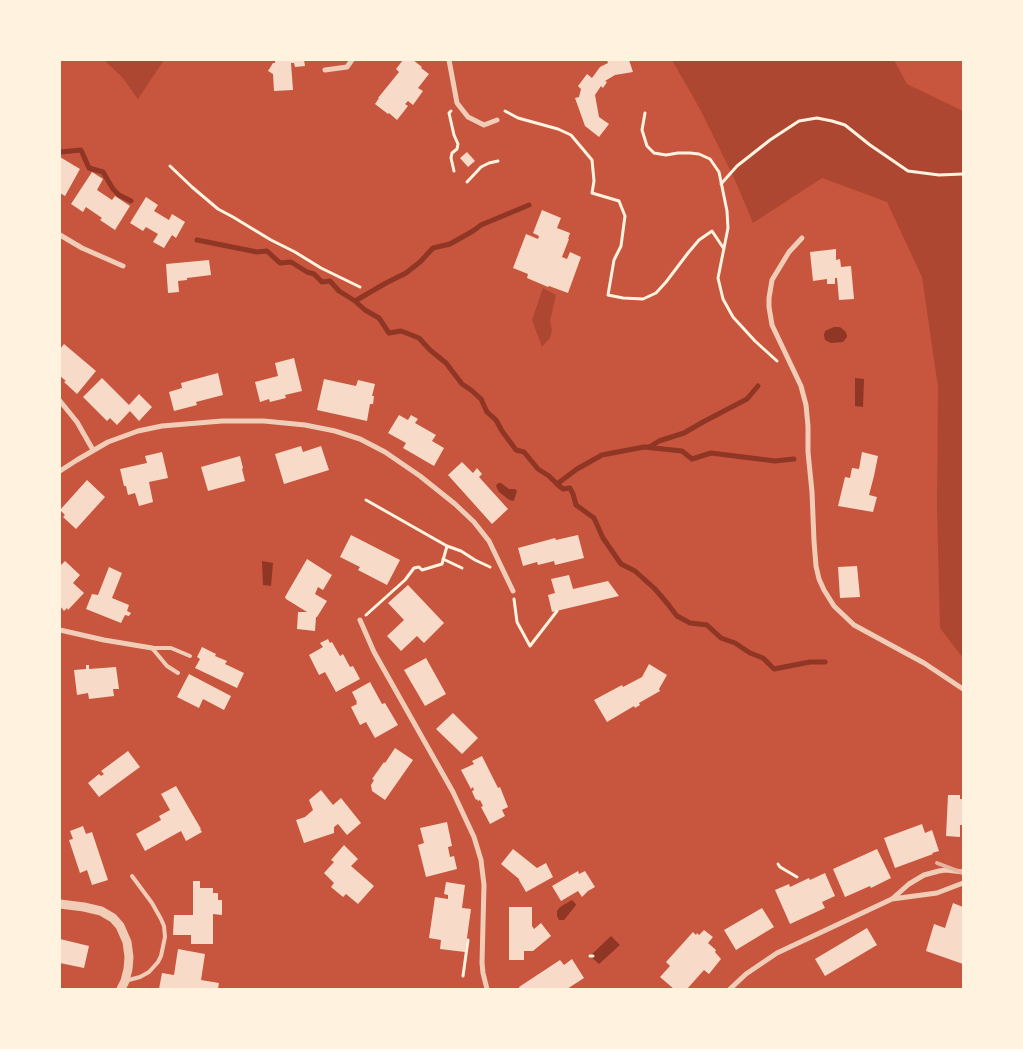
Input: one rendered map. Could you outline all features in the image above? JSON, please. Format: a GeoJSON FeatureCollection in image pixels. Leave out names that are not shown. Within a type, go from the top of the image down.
{"type":"FeatureCollection","features":[{"type":"Feature","properties":{"kind":"street"},"geometry":{"type":"LineString","coordinates":[[325,70],[347,67],[352,60]]}},
{"type":"Feature","properties":{"kind":"street"},"geometry":{"type":"LineString","coordinates":[[449,60],[458,103],[468,117],[484,125],[497,120]]}},
{"type":"Feature","properties":{"kind":"street"},"geometry":{"type":"LineString","coordinates":[[60,235],[82,248],[123,266]]}},
{"type":"Feature","properties":{"kind":"street"},"geometry":{"type":"LineString","coordinates":[[802,238],[789,252],[772,280],[769,307],[772,325],[801,386],[806,404],[813,534],[819,579],[834,606],[854,625],[924,663],[963,689]]}},
{"type":"Feature","properties":{"kind":"street"},"geometry":{"type":"LineString","coordinates":[[60,401],[77,422],[93,450]]}},
{"type":"Feature","properties":{"kind":"street"},"geometry":{"type":"LineString","coordinates":[[60,471],[93,450],[117,438],[175,424],[250,420],[285,422],[347,435],[372,445],[396,459],[455,504],[486,536],[513,591]]}},
{"type":"Feature","properties":{"kind":"street"},"geometry":{"type":"LineString","coordinates":[[360,620],[374,652],[453,792],[474,837],[481,860],[484,886],[482,963],[487,989]]}},
{"type":"Feature","properties":{"kind":"street"},"geometry":{"type":"LineString","coordinates":[[60,630],[152,648]]}},
{"type":"Feature","properties":{"kind":"street"},"geometry":{"type":"LineString","coordinates":[[730,989],[746,974],[778,953],[892,899],[924,875],[946,870],[963,872]]}},
{"type":"Feature","properties":{"kind":"street"},"geometry":{"type":"LineString","coordinates":[[892,899],[937,893],[963,883]]}},
{"type":"Feature","properties":{"kind":"street"},"geometry":{"type":"LineString","coordinates":[[60,904],[101,911],[117,922],[123,931],[129,952],[128,969],[123,985]]}},
{"type":"Feature","properties":{"kind":"lane"},"geometry":{"type":"LineString","coordinates":[[152,648],[171,648],[190,656]]}},
{"type":"Feature","properties":{"kind":"lane"},"geometry":{"type":"LineString","coordinates":[[152,648],[167,666],[178,673]]}},
{"type":"Feature","properties":{"kind":"lane"},"geometry":{"type":"LineString","coordinates":[[123,985],[150,972],[161,956],[165,937],[161,919],[132,876]]}},
{"type":"Feature","properties":{"kind":"path"},"geometry":{"type":"LineString","coordinates":[[505,111],[518,118],[571,134],[592,160],[594,181],[592,193],[619,201],[624,216],[621,246],[614,260],[608,295],[623,298],[642,298],[656,293],[699,240],[712,231],[724,249]]}},
{"type":"Feature","properties":{"kind":"path"},"geometry":{"type":"LineString","coordinates":[[449,113],[458,144],[451,158],[454,171]]}},
{"type":"Feature","properties":{"kind":"path"},"geometry":{"type":"LineString","coordinates":[[645,113],[642,130],[647,146],[654,153],[666,155],[678,153],[699,154],[710,159],[718,172],[727,211],[728,228],[718,278],[723,299],[733,318],[778,361]]}},
{"type":"Feature","properties":{"kind":"path"},"geometry":{"type":"LineString","coordinates":[[721,184],[737,166],[770,140],[799,122],[817,118],[845,125],[908,171],[939,175],[963,174]]}},
{"type":"Feature","properties":{"kind":"path"},"geometry":{"type":"LineString","coordinates":[[467,182],[481,167],[498,161]]}},
{"type":"Feature","properties":{"kind":"path"},"geometry":{"type":"LineString","coordinates":[[170,166],[218,209],[321,268],[360,287]]}},
{"type":"Feature","properties":{"kind":"path"},"geometry":{"type":"LineString","coordinates":[[366,500],[475,560]]}},
{"type":"Feature","properties":{"kind":"path"},"geometry":{"type":"LineString","coordinates":[[360,620],[405,580],[414,568],[422,570],[442,564],[447,546]]}},
{"type":"Feature","properties":{"kind":"path"},"geometry":{"type":"LineString","coordinates":[[443,559],[462,568]]}},
{"type":"Feature","properties":{"kind":"path"},"geometry":{"type":"LineString","coordinates":[[513,591],[517,622],[530,646],[557,611]]}},
{"type":"Feature","properties":{"kind":"path"},"geometry":{"type":"LineString","coordinates":[[778,864],[797,877]]}},
{"type":"Feature","properties":{"kind":"path"},"geometry":{"type":"LineString","coordinates":[[463,976],[468,940]]}},
{"type":"Feature","properties":{"kind":"shaded area"},"geometry":{"type":"Polygon","coordinates":[[[104,60],[164,60],[138,99],[122,77],[104,60]]]}},
{"type":"Feature","properties":{"kind":"shaded area"},"geometry":{"type":"Polygon","coordinates":[[[672,60],[894,60],[907,84],[963,111],[963,658],[940,628],[937,508],[938,387],[922,277],[887,202],[822,178],[753,223],[735,180],[700,109],[672,60]]]}},
{"type":"Feature","properties":{"kind":"shaded area"},"geometry":{"type":"Polygon","coordinates":[[[543,288],[556,295],[550,321],[552,330],[550,338],[542,347],[532,320],[543,288]]]}},
{"type":"Feature","properties":{"kind":"shaded area"},"geometry":{"type":"Polygon","coordinates":[[[834,327],[840,327],[846,332],[847,337],[843,342],[831,343],[825,340],[825,331],[834,327]]]}},
{"type":"Feature","properties":{"kind":"shaded area"},"geometry":{"type":"Polygon","coordinates":[[[855,378],[864,379],[863,407],[855,406],[855,378]]]}},
{"type":"Feature","properties":{"kind":"shaded area"},"geometry":{"type":"Polygon","coordinates":[[[498,483],[517,491],[514,500],[508,499],[499,492],[496,486],[498,483]]]}},
{"type":"Feature","properties":{"kind":"shaded area"},"geometry":{"type":"Polygon","coordinates":[[[262,561],[273,563],[271,586],[263,585],[262,561]]]}},
{"type":"Feature","properties":{"kind":"shaded area"},"geometry":{"type":"Polygon","coordinates":[[[572,900],[576,905],[564,920],[559,920],[557,911],[572,900]]]}},
{"type":"Feature","properties":{"kind":"shaded area"},"geometry":{"type":"Polygon","coordinates":[[[611,936],[620,945],[599,964],[590,956],[611,936]]]}},
{"type":"Feature","properties":{"kind":"building"},"geometry":{"type":"Polygon","coordinates":[[[275,60],[304,60],[305,66],[295,67],[294,63],[291,63],[293,90],[274,91],[273,74],[268,71],[273,63],[275,63],[275,60]]]}},
{"type":"Feature","properties":{"kind":"building"},"geometry":{"type":"Polygon","coordinates":[[[403,60],[413,60],[429,74],[418,88],[423,91],[413,105],[408,101],[405,104],[408,106],[397,120],[375,104],[399,72],[396,69],[403,60]]]}},
{"type":"Feature","properties":{"kind":"building"},"geometry":{"type":"Polygon","coordinates":[[[607,60],[629,60],[633,72],[615,75],[605,81],[607,82],[603,88],[601,86],[595,95],[599,117],[609,124],[599,137],[585,126],[575,98],[579,97],[581,89],[578,86],[587,74],[592,78],[600,67],[608,63],[607,60]]]}},
{"type":"Feature","properties":{"kind":"building"},"geometry":{"type":"Polygon","coordinates":[[[467,152],[475,161],[468,167],[460,158],[467,152]]]}},
{"type":"Feature","properties":{"kind":"building"},"geometry":{"type":"Polygon","coordinates":[[[60,157],[80,169],[65,196],[60,193],[60,157]]]}},
{"type":"Feature","properties":{"kind":"building"},"geometry":{"type":"Polygon","coordinates":[[[92,172],[103,179],[97,190],[112,200],[115,196],[130,206],[115,230],[86,207],[83,212],[71,204],[92,172]]]}},
{"type":"Feature","properties":{"kind":"building"},"geometry":{"type":"Polygon","coordinates":[[[146,197],[158,205],[154,211],[169,220],[172,214],[185,222],[176,238],[172,235],[164,248],[153,242],[158,234],[146,227],[143,231],[130,223],[146,197]]]}},
{"type":"Feature","properties":{"kind":"building"},"geometry":{"type":"Polygon","coordinates":[[[542,210],[561,218],[557,228],[570,233],[562,257],[567,259],[570,252],[581,257],[568,293],[527,278],[528,274],[513,268],[526,234],[538,239],[539,236],[533,233],[542,210]]]}},
{"type":"Feature","properties":{"kind":"building"},"geometry":{"type":"Polygon","coordinates":[[[836,249],[836,260],[840,259],[841,267],[851,266],[854,299],[839,300],[837,278],[835,278],[835,284],[827,284],[827,279],[813,281],[810,252],[836,249]]]}},
{"type":"Feature","properties":{"kind":"building"},"geometry":{"type":"Polygon","coordinates":[[[209,260],[211,275],[178,281],[179,292],[168,293],[166,264],[209,260]]]}},
{"type":"Feature","properties":{"kind":"building"},"geometry":{"type":"Polygon","coordinates":[[[64,344],[96,371],[77,394],[60,376],[60,349],[64,344]]]}},
{"type":"Feature","properties":{"kind":"building"},"geometry":{"type":"Polygon","coordinates":[[[294,358],[302,391],[285,395],[286,398],[270,402],[269,399],[260,402],[255,382],[278,376],[275,363],[294,358]]]}},
{"type":"Feature","properties":{"kind":"building"},"geometry":{"type":"Polygon","coordinates":[[[218,373],[223,395],[196,402],[197,405],[174,411],[169,392],[182,388],[181,383],[218,373]]]}},
{"type":"Feature","properties":{"kind":"building"},"geometry":{"type":"Polygon","coordinates":[[[102,378],[129,405],[139,394],[152,407],[139,421],[130,411],[117,425],[110,418],[107,421],[83,397],[102,378]]]}},
{"type":"Feature","properties":{"kind":"building"},"geometry":{"type":"Polygon","coordinates":[[[324,379],[356,386],[358,380],[375,384],[372,396],[374,396],[373,404],[370,404],[367,421],[317,410],[324,379]]]}},
{"type":"Feature","properties":{"kind":"building"},"geometry":{"type":"Polygon","coordinates":[[[399,415],[408,420],[411,415],[418,419],[415,423],[436,435],[432,441],[444,448],[434,466],[403,448],[406,443],[388,433],[399,415]]]}},
{"type":"Feature","properties":{"kind":"building"},"geometry":{"type":"Polygon","coordinates":[[[301,446],[303,452],[321,446],[329,470],[284,484],[275,454],[301,446]]]}},
{"type":"Feature","properties":{"kind":"building"},"geometry":{"type":"Polygon","coordinates":[[[162,452],[168,478],[149,482],[153,502],[139,506],[135,493],[128,495],[120,469],[147,463],[145,456],[162,452]]]}},
{"type":"Feature","properties":{"kind":"building"},"geometry":{"type":"Polygon","coordinates":[[[862,452],[878,456],[869,495],[877,497],[873,512],[838,506],[845,477],[850,478],[852,468],[859,469],[862,452]]]}},
{"type":"Feature","properties":{"kind":"building"},"geometry":{"type":"Polygon","coordinates":[[[240,456],[245,481],[208,491],[201,467],[240,456]]]}},
{"type":"Feature","properties":{"kind":"building"},"geometry":{"type":"Polygon","coordinates":[[[462,462],[473,473],[477,468],[482,474],[479,477],[508,509],[492,524],[448,475],[462,462]]]}},
{"type":"Feature","properties":{"kind":"building"},"geometry":{"type":"Polygon","coordinates":[[[87,480],[105,497],[76,529],[63,517],[65,515],[60,510],[87,480]]]}},
{"type":"Feature","properties":{"kind":"building"},"geometry":{"type":"Polygon","coordinates":[[[351,535],[400,560],[387,585],[358,570],[360,567],[340,557],[351,535]]]}},
{"type":"Feature","properties":{"kind":"building"},"geometry":{"type":"Polygon","coordinates":[[[578,535],[584,558],[555,565],[554,561],[538,565],[537,562],[523,566],[518,548],[555,538],[556,540],[578,535]]]}},
{"type":"Feature","properties":{"kind":"building"},"geometry":{"type":"Polygon","coordinates":[[[307,559],[332,575],[323,590],[318,587],[315,594],[327,601],[316,617],[315,631],[297,629],[298,612],[307,612],[285,597],[307,559]]]}},
{"type":"Feature","properties":{"kind":"building"},"geometry":{"type":"Polygon","coordinates":[[[65,561],[80,575],[73,583],[84,593],[68,610],[67,608],[64,611],[60,606],[60,566],[65,561]]]}},
{"type":"Feature","properties":{"kind":"building"},"geometry":{"type":"Polygon","coordinates":[[[857,566],[860,597],[840,598],[838,567],[857,566]]]}},
{"type":"Feature","properties":{"kind":"building"},"geometry":{"type":"Polygon","coordinates":[[[109,567],[122,573],[112,598],[129,605],[127,611],[131,613],[129,616],[125,615],[121,623],[86,609],[92,594],[98,595],[109,567]]]}},
{"type":"Feature","properties":{"kind":"building"},"geometry":{"type":"Polygon","coordinates":[[[569,575],[573,589],[608,581],[619,596],[552,612],[548,595],[555,593],[551,579],[569,575]]]}},
{"type":"Feature","properties":{"kind":"building"},"geometry":{"type":"Polygon","coordinates":[[[408,585],[444,623],[424,643],[417,636],[401,651],[387,636],[404,620],[388,603],[408,585]]]}},
{"type":"Feature","properties":{"kind":"building"},"geometry":{"type":"Polygon","coordinates":[[[328,639],[330,643],[332,642],[340,656],[343,654],[350,667],[353,666],[360,679],[336,692],[325,672],[319,675],[309,655],[323,647],[320,643],[328,639]]]}},
{"type":"Feature","properties":{"kind":"building"},"geometry":{"type":"Polygon","coordinates":[[[202,647],[216,654],[215,656],[227,661],[225,664],[244,673],[237,688],[195,668],[200,659],[197,657],[202,647]]]}},
{"type":"Feature","properties":{"kind":"building"},"geometry":{"type":"Polygon","coordinates":[[[426,658],[446,694],[425,706],[404,670],[426,658]]]}},
{"type":"Feature","properties":{"kind":"building"},"geometry":{"type":"Polygon","coordinates":[[[649,664],[667,675],[659,689],[660,691],[639,703],[640,705],[635,708],[634,706],[607,722],[594,700],[642,677],[649,664]]]}},
{"type":"Feature","properties":{"kind":"building"},"geometry":{"type":"Polygon","coordinates":[[[86,665],[89,665],[89,669],[116,667],[119,689],[113,689],[114,696],[89,699],[88,693],[77,695],[74,670],[86,669],[86,665]]]}},
{"type":"Feature","properties":{"kind":"building"},"geometry":{"type":"Polygon","coordinates":[[[189,674],[231,696],[224,710],[203,699],[199,708],[177,697],[189,674]]]}},
{"type":"Feature","properties":{"kind":"building"},"geometry":{"type":"Polygon","coordinates":[[[370,682],[382,704],[385,703],[398,725],[375,738],[366,722],[360,725],[351,707],[357,704],[352,692],[370,682]]]}},
{"type":"Feature","properties":{"kind":"building"},"geometry":{"type":"Polygon","coordinates":[[[453,713],[478,738],[462,754],[436,729],[453,713]]]}},
{"type":"Feature","properties":{"kind":"building"},"geometry":{"type":"Polygon","coordinates":[[[395,748],[413,760],[385,800],[372,791],[371,785],[374,780],[372,779],[395,748]]]}},
{"type":"Feature","properties":{"kind":"building"},"geometry":{"type":"Polygon","coordinates":[[[128,751],[140,767],[99,797],[88,783],[99,774],[101,776],[104,774],[101,771],[128,751]]]}},
{"type":"Feature","properties":{"kind":"building"},"geometry":{"type":"Polygon","coordinates":[[[482,756],[498,788],[500,787],[508,807],[502,810],[505,816],[490,824],[481,807],[483,806],[480,800],[476,800],[472,791],[474,790],[473,787],[471,789],[461,770],[474,764],[472,761],[482,756]]]}},
{"type":"Feature","properties":{"kind":"building"},"geometry":{"type":"Polygon","coordinates":[[[176,786],[202,832],[186,841],[181,831],[145,851],[136,834],[161,820],[159,816],[170,810],[161,794],[176,786]]]}},
{"type":"Feature","properties":{"kind":"building"},"geometry":{"type":"Polygon","coordinates":[[[321,790],[333,805],[341,798],[361,823],[347,835],[338,824],[334,827],[334,833],[304,843],[296,820],[305,817],[313,810],[309,800],[321,790]]]}},
{"type":"Feature","properties":{"kind":"building"},"geometry":{"type":"Polygon","coordinates":[[[948,795],[960,795],[960,799],[963,799],[963,825],[960,825],[960,837],[946,836],[948,795]]]}},
{"type":"Feature","properties":{"kind":"building"},"geometry":{"type":"Polygon","coordinates":[[[447,822],[452,846],[448,847],[450,857],[454,856],[457,869],[426,877],[418,845],[424,843],[420,828],[447,822]]]}},
{"type":"Feature","properties":{"kind":"building"},"geometry":{"type":"Polygon","coordinates":[[[922,824],[925,833],[932,830],[939,851],[895,868],[884,838],[922,824]]]}},
{"type":"Feature","properties":{"kind":"building"},"geometry":{"type":"Polygon","coordinates":[[[83,826],[86,834],[92,832],[108,880],[92,885],[87,870],[80,873],[69,840],[73,839],[70,831],[83,826]]]}},
{"type":"Feature","properties":{"kind":"building"},"geometry":{"type":"Polygon","coordinates":[[[344,845],[358,859],[351,866],[374,886],[358,904],[346,894],[343,897],[331,887],[334,883],[324,873],[334,862],[331,860],[344,845]]]}},
{"type":"Feature","properties":{"kind":"building"},"geometry":{"type":"Polygon","coordinates":[[[513,849],[537,868],[546,863],[553,877],[526,892],[519,879],[501,864],[513,849]]]}},
{"type":"Feature","properties":{"kind":"building"},"geometry":{"type":"Polygon","coordinates":[[[877,849],[891,878],[871,888],[870,886],[845,897],[833,869],[877,849]]]}},
{"type":"Feature","properties":{"kind":"building"},"geometry":{"type":"Polygon","coordinates":[[[578,871],[579,874],[585,871],[595,887],[582,897],[578,891],[561,901],[552,886],[578,871]]]}},
{"type":"Feature","properties":{"kind":"building"},"geometry":{"type":"Polygon","coordinates":[[[825,873],[835,896],[822,902],[825,908],[790,924],[775,890],[789,884],[790,887],[825,873]]]}},
{"type":"Feature","properties":{"kind":"building"},"geometry":{"type":"Polygon","coordinates":[[[193,881],[200,881],[200,888],[213,888],[213,893],[218,893],[218,900],[222,900],[222,915],[213,914],[213,944],[191,944],[191,935],[173,935],[174,915],[193,915],[193,881]]]}},
{"type":"Feature","properties":{"kind":"building"},"geometry":{"type":"Polygon","coordinates":[[[446,882],[465,885],[462,908],[471,909],[465,952],[440,949],[441,940],[429,938],[435,897],[448,899],[448,895],[444,894],[446,882]]]}},
{"type":"Feature","properties":{"kind":"building"},"geometry":{"type":"Polygon","coordinates":[[[953,903],[963,907],[963,964],[926,951],[934,924],[945,928],[953,903]]]}},
{"type":"Feature","properties":{"kind":"building"},"geometry":{"type":"Polygon","coordinates":[[[509,907],[532,907],[532,926],[534,929],[541,923],[551,936],[533,951],[524,951],[524,960],[509,960],[509,907]]]}},
{"type":"Feature","properties":{"kind":"building"},"geometry":{"type":"Polygon","coordinates":[[[762,908],[774,927],[736,950],[724,930],[762,908]]]}},
{"type":"Feature","properties":{"kind":"building"},"geometry":{"type":"Polygon","coordinates":[[[867,928],[877,945],[825,976],[815,959],[867,928]]]}},
{"type":"Feature","properties":{"kind":"building"},"geometry":{"type":"Polygon","coordinates":[[[704,930],[713,937],[708,943],[716,950],[715,952],[721,959],[709,974],[704,970],[687,989],[674,989],[660,977],[670,966],[666,962],[693,932],[699,935],[704,930]]]}},
{"type":"Feature","properties":{"kind":"building"},"geometry":{"type":"Polygon","coordinates":[[[60,939],[89,946],[84,968],[60,963],[60,939]]]}},
{"type":"Feature","properties":{"kind":"building"},"geometry":{"type":"Polygon","coordinates":[[[178,949],[205,954],[201,980],[219,983],[218,989],[159,989],[162,973],[174,975],[178,949]]]}},
{"type":"Feature","properties":{"kind":"building"},"geometry":{"type":"Polygon","coordinates":[[[572,959],[584,978],[567,989],[520,989],[519,987],[560,960],[564,965],[572,959]]]}},
{"type":"Feature","properties":{"kind":"waterway"},"geometry":{"type":"LineString","coordinates":[[60,152],[81,150],[89,168],[103,172],[113,189],[119,195],[131,201]]}},
{"type":"Feature","properties":{"kind":"waterway"},"geometry":{"type":"LineString","coordinates":[[355,301],[406,273],[433,248],[450,244],[481,225],[529,205]]}},
{"type":"Feature","properties":{"kind":"waterway"},"geometry":{"type":"LineString","coordinates":[[197,240],[257,252],[267,251],[280,263],[291,262],[314,274],[322,282],[330,281],[339,291],[379,318],[389,333],[401,331],[419,338],[446,363],[462,384],[481,399],[487,412],[496,420],[516,450],[524,452],[538,469],[557,484],[577,469],[602,455],[644,447],[682,451],[692,459],[711,453],[775,461],[794,459]]}},
{"type":"Feature","properties":{"kind":"waterway"},"geometry":{"type":"LineString","coordinates":[[648,447],[659,441],[684,433],[747,399],[758,386]]}},
{"type":"Feature","properties":{"kind":"waterway"},"geometry":{"type":"LineString","coordinates":[[557,484],[563,489],[570,488],[576,505],[594,518],[603,538],[621,564],[635,571],[655,589],[677,616],[690,623],[707,625],[721,638],[735,643],[750,653],[763,658],[774,669],[810,662],[825,662]]}},
{"type":"Feature","properties":{"kind":"railway"},"geometry":{"type":"LineString","coordinates":[[937,863],[963,873]]}}]}
